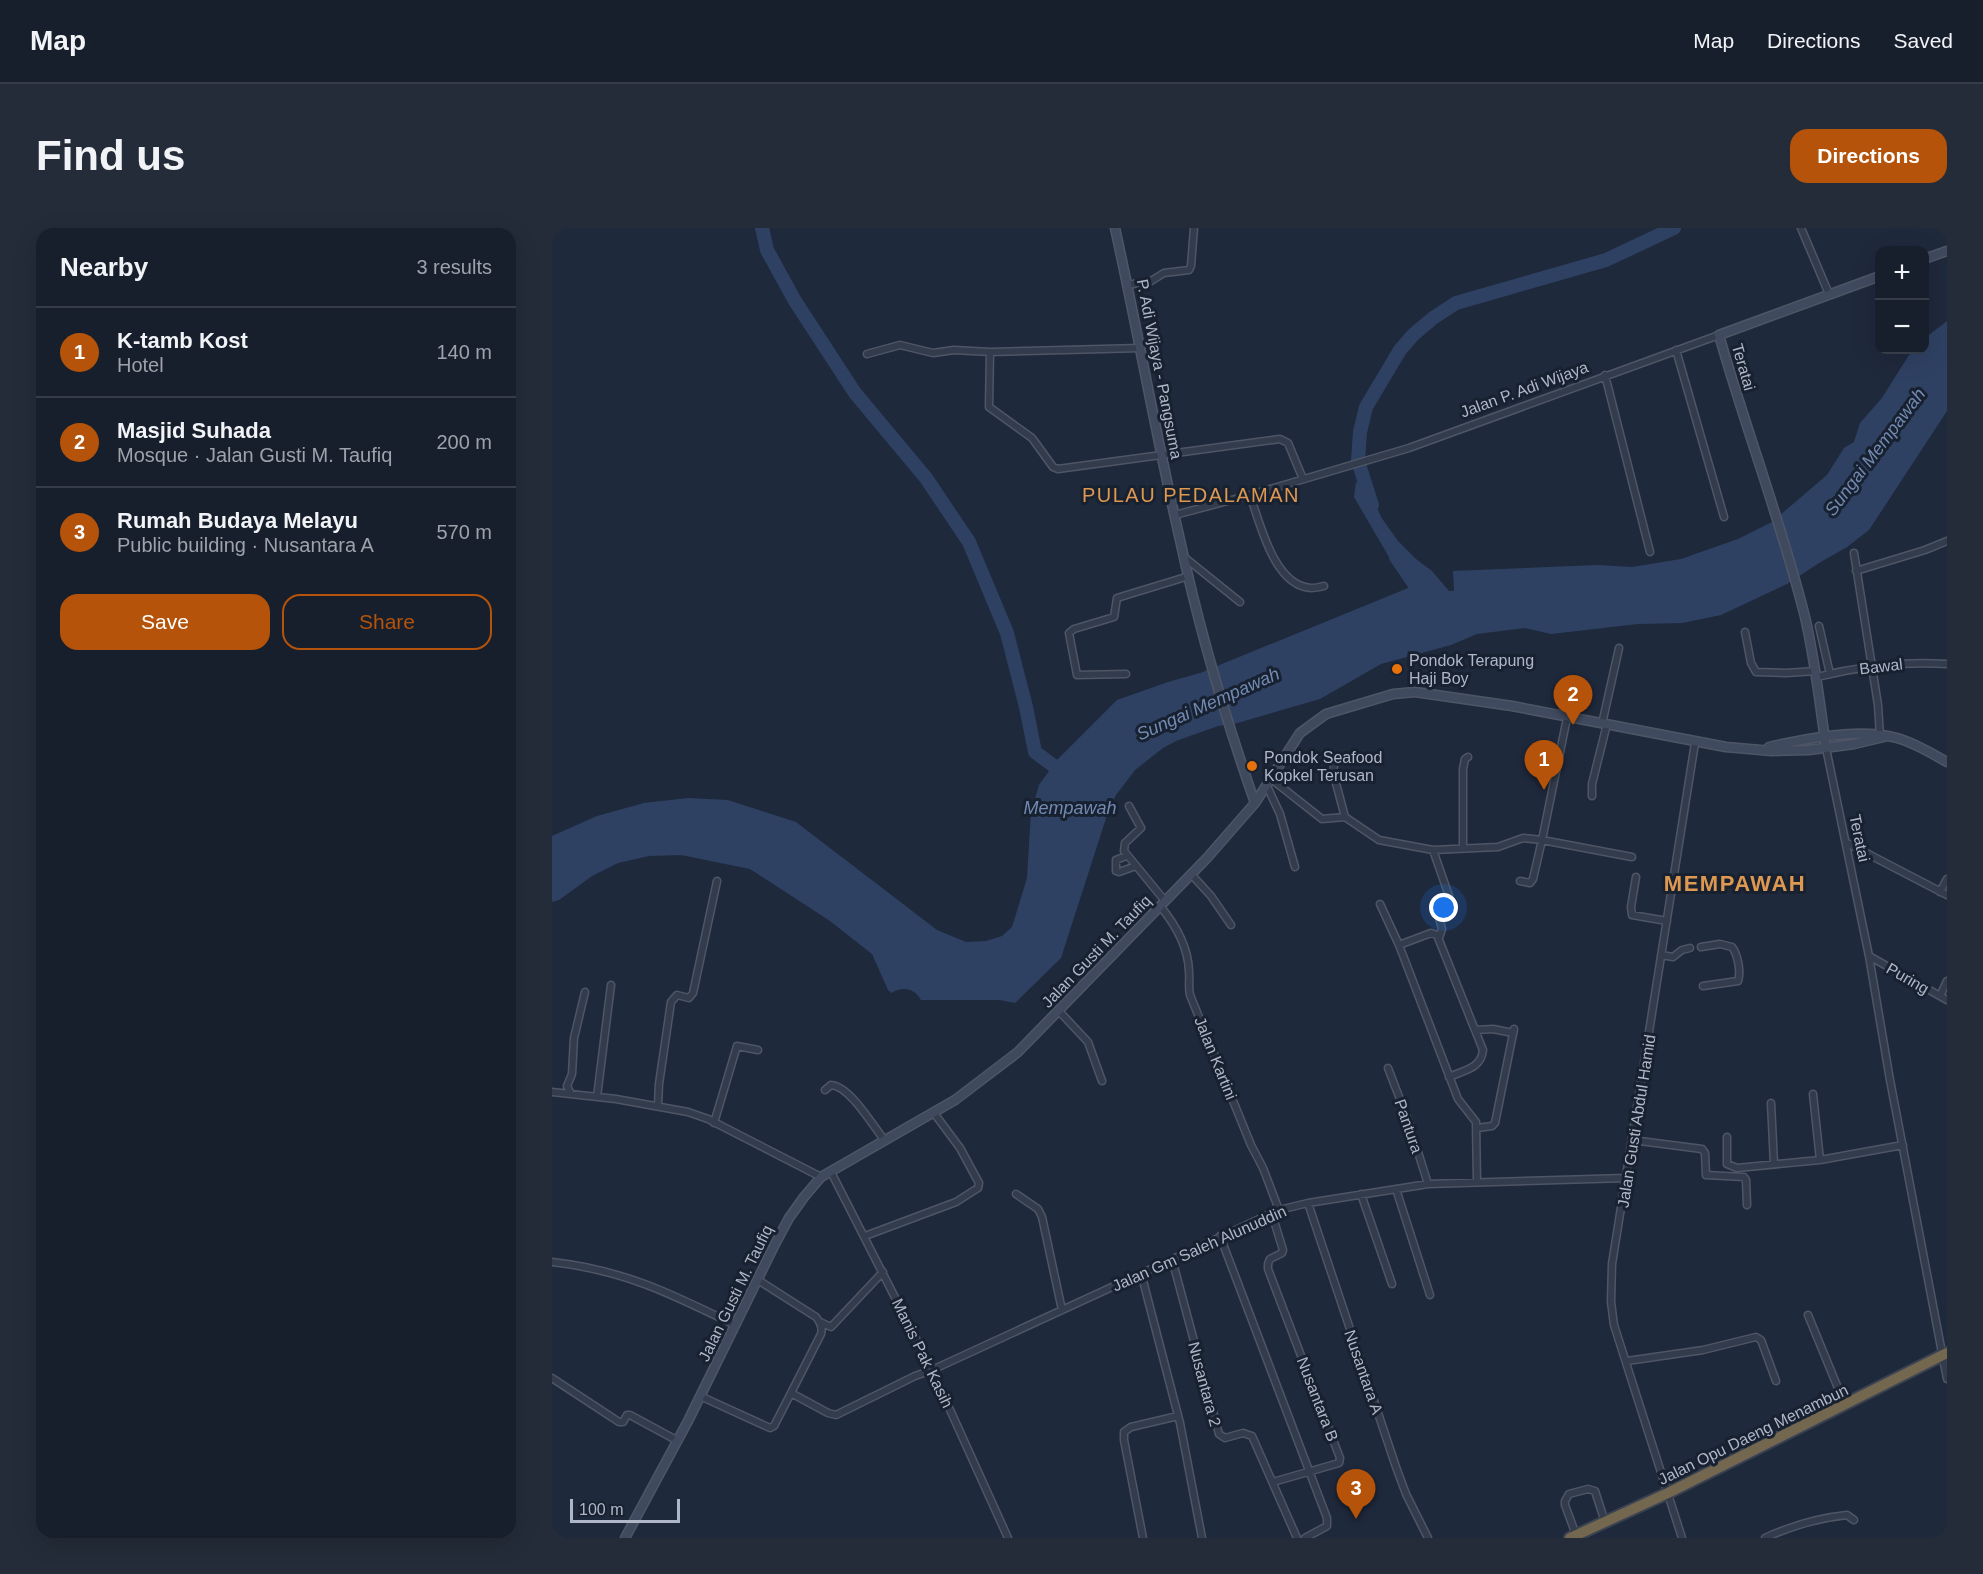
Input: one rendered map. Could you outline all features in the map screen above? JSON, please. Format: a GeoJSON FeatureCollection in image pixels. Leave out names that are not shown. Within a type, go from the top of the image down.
{"type":"FeatureCollection","features":[{"type":"Feature","properties":{"kind":"highway","name":"Jalan Opu Daeng Menambun"},"geometry":{"type":"LineString","coordinates":[[1573,1536],[1668,1492],[1945,1354]]}},
{"type":"Feature","properties":{"kind":"main road","name":"P. Adi Wijaya - Pangsuma"},"geometry":{"type":"LineString","coordinates":[[1115,228],[1184,556],[1232,734],[1255,803]]}},
{"type":"Feature","properties":{"kind":"main road"},"geometry":{"type":"LineString","coordinates":[[1929,257],[1947,251]]}},
{"type":"Feature","properties":{"kind":"main road","name":"Jalan P. Adi Wijaya"},"geometry":{"type":"LineString","coordinates":[[1719,336],[1875,278]]}},
{"type":"Feature","properties":{"kind":"main road","name":"Teratai"},"geometry":{"type":"LineString","coordinates":[[1719,336],[1794,575],[1816,674],[1826,748]]}},
{"type":"Feature","properties":{"kind":"main road","name":"Jalan Gusti M. Taufiq"},"geometry":{"type":"LineString","coordinates":[[625,1538],[678,1441],[789,1218],[821,1177],[934,1113],[1018,1052],[1191,874],[1255,803],[1300,733],[1326,714],[1393,694],[1429,694],[1512,706],[1695,743],[1757,750],[1826,748],[1883,736]]}},
{"type":"Feature","properties":{"kind":"main road","name":"Jalan Gusti M. Taufiq"},"geometry":{"type":"LineString","coordinates":[[1757,750],[1825,737],[1883,736],[1905,741],[1947,762]]}},
{"type":"Feature","properties":{"kind":"street"},"geometry":{"type":"LineString","coordinates":[[1127,285],[1151,281],[1164,273],[1189,270],[1194,228]]}},
{"type":"Feature","properties":{"kind":"street"},"geometry":{"type":"LineString","coordinates":[[1801,228],[1829,294]]}},
{"type":"Feature","properties":{"kind":"street","name":"Jalan P. Adi Wijaya"},"geometry":{"type":"LineString","coordinates":[[1175,515],[1409,448],[1605,375],[1719,336]]}},
{"type":"Feature","properties":{"kind":"street"},"geometry":{"type":"LineString","coordinates":[[867,354],[900,345],[928,352],[1141,348]]}},
{"type":"Feature","properties":{"kind":"street"},"geometry":{"type":"LineString","coordinates":[[1676,350],[1725,517]]}},
{"type":"Feature","properties":{"kind":"street"},"geometry":{"type":"LineString","coordinates":[[990,352],[989,407],[1032,438],[1052,467],[1058,469],[1283,439],[1288,443],[1303,479]]}},
{"type":"Feature","properties":{"kind":"street"},"geometry":{"type":"LineString","coordinates":[[1605,375],[1650,552]]}},
{"type":"Feature","properties":{"kind":"street"},"geometry":{"type":"LineString","coordinates":[[1251,495],[1273,560],[1301,586],[1310,588],[1324,586]]}},
{"type":"Feature","properties":{"kind":"street"},"geometry":{"type":"LineString","coordinates":[[1856,571],[1947,541]]}},
{"type":"Feature","properties":{"kind":"street"},"geometry":{"type":"LineString","coordinates":[[1854,553],[1883,736]]}},
{"type":"Feature","properties":{"kind":"street"},"geometry":{"type":"LineString","coordinates":[[1184,556],[1240,602]]}},
{"type":"Feature","properties":{"kind":"street"},"geometry":{"type":"LineString","coordinates":[[1126,674],[1077,675],[1069,633],[1074,629],[1114,617],[1118,598],[1189,576]]}},
{"type":"Feature","properties":{"kind":"street"},"geometry":{"type":"LineString","coordinates":[[1819,626],[1830,674]]}},
{"type":"Feature","properties":{"kind":"street","name":"Bawal"},"geometry":{"type":"LineString","coordinates":[[1745,633],[1751,663],[1756,672],[1830,674],[1917,662],[1947,664]]}},
{"type":"Feature","properties":{"kind":"street"},"geometry":{"type":"LineString","coordinates":[[1592,796],[1592,784],[1619,648]]}},
{"type":"Feature","properties":{"kind":"street"},"geometry":{"type":"LineString","coordinates":[[1520,881],[1530,883],[1533,879],[1568,718]]}},
{"type":"Feature","properties":{"kind":"street","name":"Jalan Gusti Abdul Hamid"},"geometry":{"type":"LineString","coordinates":[[1682,1538],[1614,1325],[1611,1283],[1612,1264],[1695,743]]}},
{"type":"Feature","properties":{"kind":"street","name":"Teratai"},"geometry":{"type":"LineString","coordinates":[[1826,748],[1869,956],[1903,1145],[1945,1354],[1947,1379]]}},
{"type":"Feature","properties":{"kind":"street"},"geometry":{"type":"LineString","coordinates":[[1463,848],[1463,769],[1465,759],[1468,757]]}},
{"type":"Feature","properties":{"kind":"street"},"geometry":{"type":"LineString","coordinates":[[1335,760],[1333,772],[1345,817]]}},
{"type":"Feature","properties":{"kind":"street"},"geometry":{"type":"LineString","coordinates":[[1268,781],[1322,819],[1345,817],[1379,840],[1432,850],[1498,847],[1522,838],[1632,857]]}},
{"type":"Feature","properties":{"kind":"street"},"geometry":{"type":"LineString","coordinates":[[1268,781],[1295,867]]}},
{"type":"Feature","properties":{"kind":"street"},"geometry":{"type":"LineString","coordinates":[[1128,807],[1141,828],[1125,843],[1126,855],[1116,860],[1116,871],[1136,866]]}},
{"type":"Feature","properties":{"kind":"street"},"geometry":{"type":"LineString","coordinates":[[1847,843],[1947,896]]}},
{"type":"Feature","properties":{"kind":"street"},"geometry":{"type":"LineString","coordinates":[[1432,850],[1449,896],[1449,902],[1437,910],[1442,929],[1439,938]]}},
{"type":"Feature","properties":{"kind":"street","name":"Jalan Kartini"},"geometry":{"type":"LineString","coordinates":[[1126,855],[1162,904],[1178,932],[1189,968],[1190,995],[1279,1210]]}},
{"type":"Feature","properties":{"kind":"street"},"geometry":{"type":"LineString","coordinates":[[1191,874],[1212,896],[1230,925]]}},
{"type":"Feature","properties":{"kind":"street"},"geometry":{"type":"LineString","coordinates":[[1636,878],[1631,907],[1632,915],[1667,921]]}},
{"type":"Feature","properties":{"kind":"street"},"geometry":{"type":"LineString","coordinates":[[1940,892],[1947,879]]}},
{"type":"Feature","properties":{"kind":"street"},"geometry":{"type":"LineString","coordinates":[[658,1106],[671,1002],[677,995],[689,998],[693,993],[717,881]]}},
{"type":"Feature","properties":{"kind":"street"},"geometry":{"type":"LineString","coordinates":[[1380,904],[1399,945],[1458,1099],[1474,1118],[1477,1128],[1477,1182]]}},
{"type":"Feature","properties":{"kind":"street"},"geometry":{"type":"LineString","coordinates":[[1399,945],[1435,933],[1439,938],[1483,1050],[1480,1062],[1449,1077]]}},
{"type":"Feature","properties":{"kind":"street"},"geometry":{"type":"LineString","coordinates":[[1701,947],[1726,944],[1732,947],[1740,975],[1738,981],[1703,986]]}},
{"type":"Feature","properties":{"kind":"street"},"geometry":{"type":"LineString","coordinates":[[1661,955],[1673,957],[1682,950],[1690,948]]}},
{"type":"Feature","properties":{"kind":"street","name":"Puring"},"geometry":{"type":"LineString","coordinates":[[1869,956],[1947,1000]]}},
{"type":"Feature","properties":{"kind":"street"},"geometry":{"type":"LineString","coordinates":[[1940,996],[1947,981]]}},
{"type":"Feature","properties":{"kind":"street"},"geometry":{"type":"LineString","coordinates":[[597,1097],[611,985]]}},
{"type":"Feature","properties":{"kind":"street"},"geometry":{"type":"LineString","coordinates":[[572,1094],[567,1086],[572,1074],[574,1038],[585,992]]}},
{"type":"Feature","properties":{"kind":"street"},"geometry":{"type":"LineString","coordinates":[[1058,1010],[1088,1042],[1102,1081]]}},
{"type":"Feature","properties":{"kind":"street"},"geometry":{"type":"LineString","coordinates":[[1475,1030],[1513,1031],[1495,1123],[1492,1126],[1477,1128]]}},
{"type":"Feature","properties":{"kind":"street"},"geometry":{"type":"LineString","coordinates":[[714,1123],[737,1046],[758,1050]]}},
{"type":"Feature","properties":{"kind":"street","name":"Pantura"},"geometry":{"type":"LineString","coordinates":[[1388,1068],[1408,1119],[1428,1184]]}},
{"type":"Feature","properties":{"kind":"street"},"geometry":{"type":"LineString","coordinates":[[825,1090],[831,1085],[840,1086],[885,1141]]}},
{"type":"Feature","properties":{"kind":"street"},"geometry":{"type":"LineString","coordinates":[[552,1092],[688,1112],[821,1177]]}},
{"type":"Feature","properties":{"kind":"street"},"geometry":{"type":"LineString","coordinates":[[1813,1094],[1820,1160]]}},
{"type":"Feature","properties":{"kind":"street"},"geometry":{"type":"LineString","coordinates":[[1771,1104],[1774,1164]]}},
{"type":"Feature","properties":{"kind":"street"},"geometry":{"type":"LineString","coordinates":[[865,1236],[956,1202],[978,1188],[979,1183],[960,1148],[934,1113]]}},
{"type":"Feature","properties":{"kind":"street"},"geometry":{"type":"LineString","coordinates":[[1727,1137],[1727,1164],[1737,1168],[1820,1160],[1903,1145]]}},
{"type":"Feature","properties":{"kind":"street"},"geometry":{"type":"LineString","coordinates":[[1632,1140],[1702,1149],[1706,1153],[1706,1175],[1744,1177],[1747,1205]]}},
{"type":"Feature","properties":{"kind":"street","name":"Manis Pak Kasih"},"geometry":{"type":"LineString","coordinates":[[831,1172],[932,1370],[1008,1538]]}},
{"type":"Feature","properties":{"kind":"street","name":"Jalan Gm Saleh Alunuddin"},"geometry":{"type":"LineString","coordinates":[[791,1394],[836,1415],[915,1376],[1279,1210],[1308,1203],[1428,1184],[1626,1178]]}},
{"type":"Feature","properties":{"kind":"street"},"geometry":{"type":"LineString","coordinates":[[1396,1189],[1430,1295]]}},
{"type":"Feature","properties":{"kind":"street"},"geometry":{"type":"LineString","coordinates":[[1016,1194],[1038,1209],[1042,1217],[1062,1310]]}},
{"type":"Feature","properties":{"kind":"street"},"geometry":{"type":"LineString","coordinates":[[1361,1194],[1392,1284]]}},
{"type":"Feature","properties":{"kind":"street","name":"Nusantara A"},"geometry":{"type":"LineString","coordinates":[[1308,1203],[1396,1467],[1406,1494],[1428,1538]]}},
{"type":"Feature","properties":{"kind":"street","name":"Nusantara B"},"geometry":{"type":"LineString","coordinates":[[1220,1236],[1310,1471],[1339,1463],[1340,1458],[1268,1269],[1270,1259],[1282,1253],[1283,1250],[1272,1214]]}},
{"type":"Feature","properties":{"kind":"street","name":"Nusantara 2"},"geometry":{"type":"LineString","coordinates":[[1172,1259],[1219,1434],[1225,1438],[1243,1433],[1252,1436],[1297,1538]]}},
{"type":"Feature","properties":{"kind":"street"},"geometry":{"type":"LineString","coordinates":[[552,1262],[593,1267],[646,1282],[735,1325]]}},
{"type":"Feature","properties":{"kind":"street"},"geometry":{"type":"LineString","coordinates":[[820,1322],[831,1327],[883,1272]]}},
{"type":"Feature","properties":{"kind":"street"},"geometry":{"type":"LineString","coordinates":[[1141,1274],[1178,1416],[1202,1538]]}},
{"type":"Feature","properties":{"kind":"street"},"geometry":{"type":"LineString","coordinates":[[700,1396],[770,1428],[774,1426],[821,1334],[820,1322],[816,1317],[758,1280]]}},
{"type":"Feature","properties":{"kind":"street"},"geometry":{"type":"LineString","coordinates":[[1808,1315],[1845,1405]]}},
{"type":"Feature","properties":{"kind":"street"},"geometry":{"type":"LineString","coordinates":[[1627,1361],[1703,1350],[1756,1337],[1761,1340],[1776,1381]]}},
{"type":"Feature","properties":{"kind":"street"},"geometry":{"type":"LineString","coordinates":[[552,1378],[619,1422],[623,1422],[630,1414],[678,1441]]}},
{"type":"Feature","properties":{"kind":"street"},"geometry":{"type":"LineString","coordinates":[[1143,1538],[1124,1432],[1131,1426],[1178,1416]]}},
{"type":"Feature","properties":{"kind":"street"},"geometry":{"type":"LineString","coordinates":[[1273,1482],[1310,1471],[1328,1524],[1325,1528],[1305,1538]]}},
{"type":"Feature","properties":{"kind":"street"},"geometry":{"type":"LineString","coordinates":[[1573,1536],[1564,1501],[1569,1494],[1588,1489],[1595,1491],[1605,1522]]}},
{"type":"Feature","properties":{"kind":"street"},"geometry":{"type":"LineString","coordinates":[[1765,1538],[1796,1524],[1847,1515],[1854,1520]]}},
{"type":"Feature","properties":{"kind":"water","name":"Mempawah"},"geometry":{"type":"Polygon","coordinates":[[[1947,321],[1947,411],[1869,530],[1847,547],[1787,584],[1721,615],[1682,623],[1638,624],[1551,634],[1525,628],[1477,634],[1451,645],[1381,664],[1320,699],[1234,724],[1218,726],[1163,748],[1135,770],[1116,795],[1108,812],[1061,958],[1015,1003],[1000,1000],[921,1000],[908,989],[891,993],[872,954],[830,921],[750,869],[681,855],[649,856],[618,863],[592,876],[559,900],[552,902],[552,836],[597,816],[644,803],[688,798],[728,800],[796,822],[937,930],[966,942],[986,941],[1002,936],[1012,927],[1027,878],[1031,812],[1039,785],[1057,760],[1117,700],[1200,673],[1418,584],[1411,575],[1389,557],[1354,497],[1356,482],[1370,491],[1381,517],[1398,541],[1432,571],[1449,591],[1454,591],[1453,571],[1598,565],[1632,567],[1681,559],[1738,539],[1772,522],[1827,475],[1844,448],[1854,442],[1860,423],[1882,398],[1909,355],[1929,354],[1929,335],[1947,321]]]}},
{"type":"Feature","properties":{"kind":"waterway"},"geometry":{"type":"LineString","coordinates":[[762,228],[767,250],[795,301],[855,393],[926,478],[969,542],[1007,633],[1035,752],[1066,775]]}},
{"type":"Feature","properties":{"kind":"waterway"},"geometry":{"type":"LineString","coordinates":[[1372,505],[1358,461],[1360,432],[1366,407],[1400,350],[1413,335],[1456,303],[1606,260],[1674,228]]}},
{"type":"Feature","properties":{"kind":"waterway"},"geometry":{"type":"LineString","coordinates":[[1396,557],[1426,601]]}},
{"type":"Feature","properties":{"kind":"place","name":"Pondok Terapung Haji Boy"},"geometry":{"type":"Point","coordinates":[1397,669]}},
{"type":"Feature","properties":{"kind":"place","name":"Masjid Suhada"},"geometry":{"type":"Point","coordinates":[1573,725]}},
{"type":"Feature","properties":{"kind":"place","name":"Pondok Seafood Kopkel Terusan"},"geometry":{"type":"Point","coordinates":[1252,766]}},
{"type":"Feature","properties":{"kind":"place","name":"K-tamb Kost"},"geometry":{"type":"Point","coordinates":[1544,790]}},
{"type":"Feature","properties":{"kind":"place","name":"Rumah Budaya Melayu"},"geometry":{"type":"Point","coordinates":[1356,1519]}},
{"type":"Feature","properties":{"kind":"district","name":"PULAU PEDALAMAN"},"geometry":{"type":"Point","coordinates":[1191,495]}},
{"type":"Feature","properties":{"kind":"district","name":"MEMPAWAH"},"geometry":{"type":"Point","coordinates":[1735,883]}},
{"type":"Feature","properties":{"kind":"water label","name":"Sungai Mempawah"},"geometry":{"type":"Point","coordinates":[1875,452]}},
{"type":"Feature","properties":{"kind":"water label","name":"Sungai Mempawah"},"geometry":{"type":"Point","coordinates":[1208,704]}}]}
